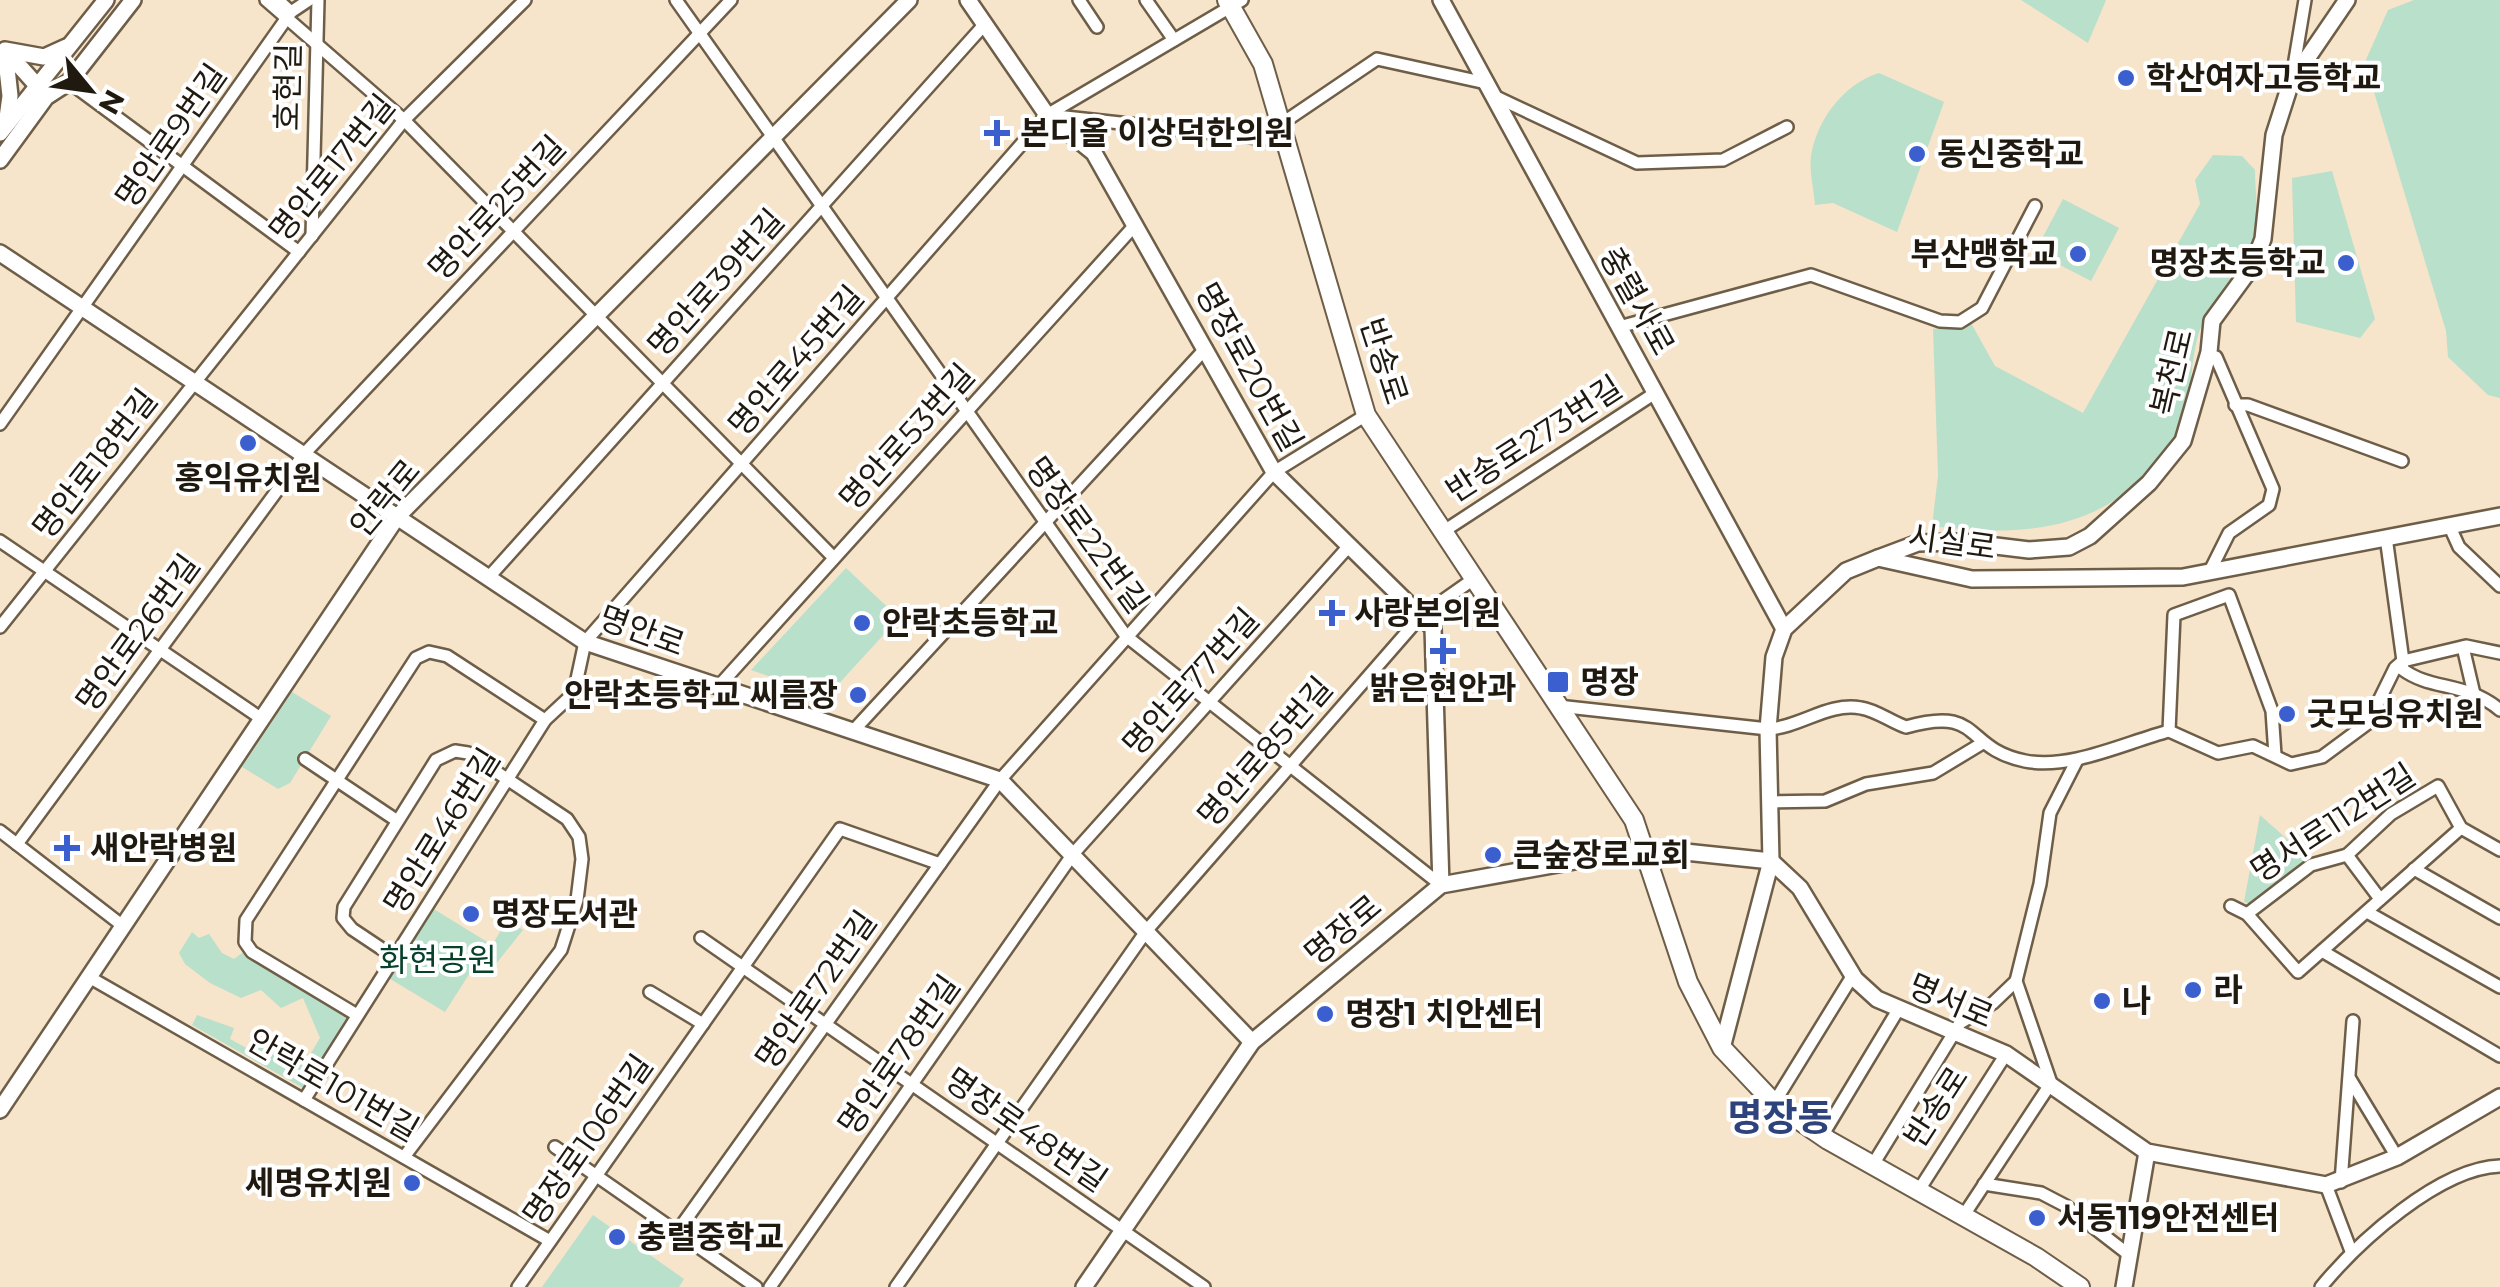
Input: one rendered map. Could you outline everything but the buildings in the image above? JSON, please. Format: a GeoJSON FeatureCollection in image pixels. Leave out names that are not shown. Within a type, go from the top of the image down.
{"type":"FeatureCollection","features":[{"type":"Feature","properties":{"kind":"main road"},"geometry":{"type":"LineString","coordinates":[[0,160],[69,45],[106,0]]}},
{"type":"Feature","properties":{"kind":"main road"},"geometry":{"type":"LineString","coordinates":[[2,131],[42,91],[68,82],[133,0]]}},
{"type":"Feature","properties":{"kind":"main road","name":"안락로"},"geometry":{"type":"LineString","coordinates":[[0,1110],[398,517],[908,0]]}},
{"type":"Feature","properties":{"kind":"main road","name":"명장로20번길"},"geometry":{"type":"LineString","coordinates":[[968,0],[1047,115],[1094,153],[1274,472],[1433,628],[1441,884]]}},
{"type":"Feature","properties":{"kind":"main road","name":"충렬사로"},"geometry":{"type":"LineString","coordinates":[[1441,0],[1784,629]]}},
{"type":"Feature","properties":{"kind":"main road","name":"복천로"},"geometry":{"type":"LineString","coordinates":[[1878,558],[1918,543],[2050,550],[2090,536],[2149,483],[2184,441],[2208,356],[2212,321],[2253,265],[2263,239],[2274,135],[2291,82],[2347,0]]}},
{"type":"Feature","properties":{"kind":"main road","name":"반송로"},"geometry":{"type":"LineString","coordinates":[[1234,2],[1263,64],[1366,415],[1634,820],[1647,848],[1692,992],[1722,1048],[1774,1103],[1822,1136],[1962,1218],[2036,1256],[2080,1287]]}},
{"type":"Feature","properties":{"kind":"main road"},"geometry":{"type":"LineString","coordinates":[[3,47],[44,57],[69,45]]}},
{"type":"Feature","properties":{"kind":"main road"},"geometry":{"type":"LineString","coordinates":[[3,47],[42,91]]}},
{"type":"Feature","properties":{"kind":"main road"},"geometry":{"type":"LineString","coordinates":[[2,131],[10,96],[3,47]]}},
{"type":"Feature","properties":{"kind":"main road","name":"명안로"},"geometry":{"type":"LineString","coordinates":[[0,253],[585,642],[1000,780],[1252,1042]]}},
{"type":"Feature","properties":{"kind":"main road","name":"시실로"},"geometry":{"type":"LineString","coordinates":[[1784,629],[1846,571],[1878,558],[1972,579],[2183,577],[2500,516]]}},
{"type":"Feature","properties":{"kind":"main road"},"geometry":{"type":"LineString","coordinates":[[1722,1048],[1771,861],[1768,729],[1774,658],[1784,629]]}},
{"type":"Feature","properties":{"kind":"main road","name":"명장로"},"geometry":{"type":"LineString","coordinates":[[1084,1287],[1252,1042],[1441,884],[1647,848],[1771,861]]}},
{"type":"Feature","properties":{"kind":"main road","name":"명서로"},"geometry":{"type":"LineString","coordinates":[[1771,861],[1800,888],[1853,975],[1878,999],[2006,1054],[2146,1152],[2334,1184]]}},
{"type":"Feature","properties":{"kind":"main road"},"geometry":{"type":"LineString","coordinates":[[2334,1184],[2397,1156],[2500,1098]]}},
{"type":"Feature","properties":{"kind":"main road"},"geometry":{"type":"LineString","coordinates":[[2124,1287],[2146,1152]]}},
{"type":"Feature","properties":{"kind":"street"},"geometry":{"type":"LineString","coordinates":[[266,0],[289,16]]}},
{"type":"Feature","properties":{"kind":"street"},"geometry":{"type":"LineString","coordinates":[[278,0],[316,45],[404,120],[834,558]]}},
{"type":"Feature","properties":{"kind":"street","name":"명안로9번길"},"geometry":{"type":"LineString","coordinates":[[0,424],[289,16],[309,0]]}},
{"type":"Feature","properties":{"kind":"street","name":"호현길"},"geometry":{"type":"LineString","coordinates":[[312,236],[318,0]]}},
{"type":"Feature","properties":{"kind":"street","name":"명안로17번길"},"geometry":{"type":"LineString","coordinates":[[195,382],[404,120],[525,0]]}},
{"type":"Feature","properties":{"kind":"street","name":"명장로22번길"},"geometry":{"type":"LineString","coordinates":[[676,0],[888,298],[965,414],[1126,636],[1441,884]]}},
{"type":"Feature","properties":{"kind":"street","name":"명안로25번길"},"geometry":{"type":"LineString","coordinates":[[304,454],[730,0]]}},
{"type":"Feature","properties":{"kind":"street"},"geometry":{"type":"LineString","coordinates":[[1079,0],[1097,27]]}},
{"type":"Feature","properties":{"kind":"street"},"geometry":{"type":"LineString","coordinates":[[1146,0],[1174,40]]}},
{"type":"Feature","properties":{"kind":"street"},"geometry":{"type":"LineString","coordinates":[[2291,82],[2305,0]]}},
{"type":"Feature","properties":{"kind":"street","name":"명안로45번길"},"geometry":{"type":"LineString","coordinates":[[585,642],[1047,115],[1234,2]]}},
{"type":"Feature","properties":{"kind":"street","name":"명안로39번길"},"geometry":{"type":"LineString","coordinates":[[488,578],[984,25]]}},
{"type":"Feature","properties":{"kind":"street"},"geometry":{"type":"LineString","coordinates":[[1047,115],[1284,132],[1378,59],[1490,89],[1637,163],[1723,160],[1787,127]]}},
{"type":"Feature","properties":{"kind":"street"},"geometry":{"type":"LineString","coordinates":[[68,82],[299,252]]}},
{"type":"Feature","properties":{"kind":"street"},"geometry":{"type":"LineString","coordinates":[[1619,327],[1812,275],[1940,321],[1960,322],[1982,308],[2035,206]]}},
{"type":"Feature","properties":{"kind":"street","name":"명안로53번길"},"geometry":{"type":"LineString","coordinates":[[718,687],[1136,224]]}},
{"type":"Feature","properties":{"kind":"street"},"geometry":{"type":"LineString","coordinates":[[854,730],[1206,348]]}},
{"type":"Feature","properties":{"kind":"street"},"geometry":{"type":"LineString","coordinates":[[2208,356],[2216,357],[2273,489],[2269,505],[2229,533],[2210,571]]}},
{"type":"Feature","properties":{"kind":"street","name":"명안로18번길"},"geometry":{"type":"LineString","coordinates":[[0,627],[195,382]]}},
{"type":"Feature","properties":{"kind":"street","name":"반송로273번길"},"geometry":{"type":"LineString","coordinates":[[1444,531],[1655,394]]}},
{"type":"Feature","properties":{"kind":"street"},"geometry":{"type":"LineString","coordinates":[[2235,405],[2248,405],[2402,462]]}},
{"type":"Feature","properties":{"kind":"street","name":"명안로72번길"},"geometry":{"type":"LineString","coordinates":[[678,1232],[1000,780],[1274,472],[1366,415]]}},
{"type":"Feature","properties":{"kind":"street","name":"명안로26번길"},"geometry":{"type":"LineString","coordinates":[[17,844],[304,454]]}},
{"type":"Feature","properties":{"kind":"street"},"geometry":{"type":"LineString","coordinates":[[2449,525],[2458,547],[2500,586]]}},
{"type":"Feature","properties":{"kind":"street"},"geometry":{"type":"LineString","coordinates":[[2386,537],[2402,669],[2419,682],[2449,684],[2500,710]]}},
{"type":"Feature","properties":{"kind":"street"},"geometry":{"type":"LineString","coordinates":[[0,541],[262,719]]}},
{"type":"Feature","properties":{"kind":"street","name":"명안로77번길"},"geometry":{"type":"LineString","coordinates":[[1074,854],[1349,546]]}},
{"type":"Feature","properties":{"kind":"street","name":"명안로85번길"},"geometry":{"type":"LineString","coordinates":[[896,1287],[1147,930],[1421,616],[1475,578]]}},
{"type":"Feature","properties":{"kind":"street"},"geometry":{"type":"LineString","coordinates":[[2170,731],[2174,614],[2229,595],[2272,712],[2276,756]]}},
{"type":"Feature","properties":{"kind":"street","name":"명안로46번길"},"geometry":{"type":"LineString","coordinates":[[304,1100],[545,720],[574,692],[585,642]]}},
{"type":"Feature","properties":{"kind":"street"},"geometry":{"type":"LineString","coordinates":[[2463,646],[2474,694]]}},
{"type":"Feature","properties":{"kind":"street"},"geometry":{"type":"LineString","coordinates":[[1558,706],[1768,729],[1793,727],[1834,707],[1864,708],[1906,727],[1931,719],[1954,719],[1979,736],[1982,744],[2023,761],[2077,760],[2170,731],[2218,753],[2253,746],[2297,763],[2331,753],[2368,723],[2395,668],[2403,661],[2463,646],[2500,653]]}},
{"type":"Feature","properties":{"kind":"street"},"geometry":{"type":"LineString","coordinates":[[358,1015],[252,952],[243,931],[246,920],[410,664],[430,652],[447,656],[545,720]]}},
{"type":"Feature","properties":{"kind":"street"},"geometry":{"type":"LineString","coordinates":[[1770,802],[1824,801],[1866,784],[1933,774],[1982,744]]}},
{"type":"Feature","properties":{"kind":"street"},"geometry":{"type":"LineString","coordinates":[[394,957],[352,929],[343,918],[348,897],[436,760],[446,753],[468,753],[567,819],[579,837],[582,859],[572,921],[561,950],[404,1157]]}},
{"type":"Feature","properties":{"kind":"street"},"geometry":{"type":"LineString","coordinates":[[305,759],[396,820]]}},
{"type":"Feature","properties":{"kind":"street"},"geometry":{"type":"LineString","coordinates":[[1953,1032],[2016,981],[2040,884],[2050,813],[2077,760]]}},
{"type":"Feature","properties":{"kind":"street","name":"명서로112번길"},"geometry":{"type":"LineString","coordinates":[[2322,951],[2298,972],[2247,914],[2312,866],[2346,856],[2392,814],[2438,786],[2461,828],[2500,850]]}},
{"type":"Feature","properties":{"kind":"street"},"geometry":{"type":"LineString","coordinates":[[2461,828],[2322,951],[2500,1056]]}},
{"type":"Feature","properties":{"kind":"street","name":"명장로106번길"},"geometry":{"type":"LineString","coordinates":[[518,1287],[840,829],[940,864]]}},
{"type":"Feature","properties":{"kind":"street"},"geometry":{"type":"LineString","coordinates":[[0,830],[123,926]]}},
{"type":"Feature","properties":{"kind":"street","name":"명안로78번길"},"geometry":{"type":"LineString","coordinates":[[770,1287],[1074,854]]}},
{"type":"Feature","properties":{"kind":"street"},"geometry":{"type":"LineString","coordinates":[[2346,856],[2380,899]]}},
{"type":"Feature","properties":{"kind":"street"},"geometry":{"type":"LineString","coordinates":[[2414,869],[2500,918]]}},
{"type":"Feature","properties":{"kind":"street"},"geometry":{"type":"LineString","coordinates":[[2232,906],[2247,914]]}},
{"type":"Feature","properties":{"kind":"street"},"geometry":{"type":"LineString","coordinates":[[2366,912],[2500,987]]}},
{"type":"Feature","properties":{"kind":"street","name":"명장로48번길"},"geometry":{"type":"LineString","coordinates":[[701,938],[1204,1287]]}},
{"type":"Feature","properties":{"kind":"street"},"geometry":{"type":"LineString","coordinates":[[1774,1103],[1853,975]]}},
{"type":"Feature","properties":{"kind":"street","name":"안락로101번길"},"geometry":{"type":"LineString","coordinates":[[90,977],[550,1241]]}},
{"type":"Feature","properties":{"kind":"street","name":"명서로"},"geometry":{"type":"LineString","coordinates":[[2016,981],[2051,1084]]}},
{"type":"Feature","properties":{"kind":"street"},"geometry":{"type":"LineString","coordinates":[[650,992],[703,1024]]}},
{"type":"Feature","properties":{"kind":"street"},"geometry":{"type":"LineString","coordinates":[[1822,1136],[1898,1010]]}},
{"type":"Feature","properties":{"kind":"street"},"geometry":{"type":"LineString","coordinates":[[2351,1251],[2334,1184],[2353,1021]]}},
{"type":"Feature","properties":{"kind":"street","name":"반송로"},"geometry":{"type":"LineString","coordinates":[[1872,1166],[1953,1032]]}},
{"type":"Feature","properties":{"kind":"street","name":"반송로"},"geometry":{"type":"LineString","coordinates":[[1917,1192],[2006,1054]]}},
{"type":"Feature","properties":{"kind":"street"},"geometry":{"type":"LineString","coordinates":[[2349,1077],[2397,1156]]}},
{"type":"Feature","properties":{"kind":"street"},"geometry":{"type":"LineString","coordinates":[[1962,1218],[2051,1084]]}},
{"type":"Feature","properties":{"kind":"street"},"geometry":{"type":"LineString","coordinates":[[555,1147],[756,1287]]}},
{"type":"Feature","properties":{"kind":"street"},"geometry":{"type":"LineString","coordinates":[[2321,1287],[2351,1251],[2433,1192],[2484,1166],[2500,1166]]}},
{"type":"Feature","properties":{"kind":"street"},"geometry":{"type":"LineString","coordinates":[[1984,1184],[2041,1193],[2066,1206],[2128,1254]]}},
{"type":"Feature","properties":{"kind":"green space"},"geometry":{"type":"Polygon","coordinates":[[[2021,0],[2106,0],[2088,43],[2021,0]]]}},
{"type":"Feature","properties":{"kind":"green space"},"geometry":{"type":"Polygon","coordinates":[[[2414,0],[2500,0],[2500,398],[2488,395],[2448,357],[2446,331],[2365,62],[2388,10],[2414,0]]]}},
{"type":"Feature","properties":{"kind":"green space"},"geometry":{"type":"Polygon","coordinates":[[[1879,73],[1944,102],[1897,232],[1833,203],[1815,205],[1811,174],[1814,142],[1834,104],[1855,85],[1879,73]]]}},
{"type":"Feature","properties":{"kind":"green space"},"geometry":{"type":"Polygon","coordinates":[[[2213,155],[2242,156],[2255,170],[2255,237],[2248,258],[2203,324],[2182,421],[2154,465],[2129,490],[2101,508],[2071,520],[2039,528],[2005,530],[1932,526],[1938,476],[1933,329],[1971,323],[1995,366],[2083,413],[2200,204],[2195,180],[2213,155]]]}},
{"type":"Feature","properties":{"kind":"green space"},"geometry":{"type":"Polygon","coordinates":[[[2332,171],[2375,319],[2360,338],[2296,322],[2292,178],[2332,171]]]}},
{"type":"Feature","properties":{"kind":"green space"},"geometry":{"type":"Polygon","coordinates":[[[2063,199],[2119,228],[2091,281],[2035,252],[2063,199]]]}},
{"type":"Feature","properties":{"kind":"green space"},"geometry":{"type":"Polygon","coordinates":[[[846,568],[899,618],[833,690],[823,695],[751,670],[846,568]]]}},
{"type":"Feature","properties":{"kind":"green space"},"geometry":{"type":"Polygon","coordinates":[[[292,692],[331,716],[290,783],[278,789],[242,767],[292,692]]]}},
{"type":"Feature","properties":{"kind":"green space"},"geometry":{"type":"Polygon","coordinates":[[[2260,815],[2307,857],[2304,867],[2252,904],[2244,902],[2260,815]]]}},
{"type":"Feature","properties":{"kind":"green space","name":"화현공원"},"geometry":{"type":"Polygon","coordinates":[[[432,908],[489,943],[445,1012],[387,977],[432,908]]]}},
{"type":"Feature","properties":{"kind":"green space"},"geometry":{"type":"Polygon","coordinates":[[[507,919],[523,930],[488,974],[479,969],[507,919]]]}},
{"type":"Feature","properties":{"kind":"green space"},"geometry":{"type":"Polygon","coordinates":[[[192,932],[199,938],[209,934],[222,953],[234,959],[245,951],[355,1015],[303,1088],[192,1025],[197,1015],[234,1028],[230,1039],[252,1051],[258,1042],[279,1053],[308,1058],[320,1038],[303,998],[281,1008],[261,990],[241,998],[210,983],[185,964],[179,953],[192,932]]]}},
{"type":"Feature","properties":{"kind":"green space"},"geometry":{"type":"Polygon","coordinates":[[[593,1215],[684,1279],[679,1287],[542,1287],[593,1215]]]}},
{"type":"Feature","properties":{"kind":"place","name":"학산여자고등학교"},"geometry":{"type":"Point","coordinates":[2126,78]}},
{"type":"Feature","properties":{"kind":"place","name":"본디올 이상덕한의원"},"geometry":{"type":"Point","coordinates":[997,133]}},
{"type":"Feature","properties":{"kind":"place","name":"동신중학교"},"geometry":{"type":"Point","coordinates":[1917,154]}},
{"type":"Feature","properties":{"kind":"place","name":"부산맹학교"},"geometry":{"type":"Point","coordinates":[2078,254]}},
{"type":"Feature","properties":{"kind":"place","name":"명장초등학교"},"geometry":{"type":"Point","coordinates":[2346,263]}},
{"type":"Feature","properties":{"kind":"place","name":"홍익유치원"},"geometry":{"type":"Point","coordinates":[248,443]}},
{"type":"Feature","properties":{"kind":"place","name":"사랑본의원"},"geometry":{"type":"Point","coordinates":[1332,613]}},
{"type":"Feature","properties":{"kind":"place","name":"안락초등학교"},"geometry":{"type":"Point","coordinates":[862,623]}},
{"type":"Feature","properties":{"kind":"place","name":"밝은현안과"},"geometry":{"type":"Point","coordinates":[1443,651]}},
{"type":"Feature","properties":{"kind":"place","name":"명장"},"geometry":{"type":"Point","coordinates":[1558,682]}},
{"type":"Feature","properties":{"kind":"place","name":"안락초등학교 씨름장"},"geometry":{"type":"Point","coordinates":[858,695]}},
{"type":"Feature","properties":{"kind":"place","name":"굿모닝유치원"},"geometry":{"type":"Point","coordinates":[2287,714]}},
{"type":"Feature","properties":{"kind":"place","name":"새안락병원"},"geometry":{"type":"Point","coordinates":[67,848]}},
{"type":"Feature","properties":{"kind":"place","name":"큰숲장로교회"},"geometry":{"type":"Point","coordinates":[1493,855]}},
{"type":"Feature","properties":{"kind":"place","name":"명장도서관"},"geometry":{"type":"Point","coordinates":[471,914]}},
{"type":"Feature","properties":{"kind":"place","name":"라"},"geometry":{"type":"Point","coordinates":[2193,990]}},
{"type":"Feature","properties":{"kind":"place","name":"나"},"geometry":{"type":"Point","coordinates":[2102,1001]}},
{"type":"Feature","properties":{"kind":"place","name":"명장1 치안센터"},"geometry":{"type":"Point","coordinates":[1325,1014]}},
{"type":"Feature","properties":{"kind":"place","name":"세명유치원"},"geometry":{"type":"Point","coordinates":[412,1183]}},
{"type":"Feature","properties":{"kind":"place","name":"서동119안전센터"},"geometry":{"type":"Point","coordinates":[2037,1218]}},
{"type":"Feature","properties":{"kind":"place","name":"충렬중학교"},"geometry":{"type":"Point","coordinates":[617,1237]}},
{"type":"Feature","properties":{"kind":"district","name":"명장동"},"geometry":{"type":"Point","coordinates":[1780,1118]}}]}
